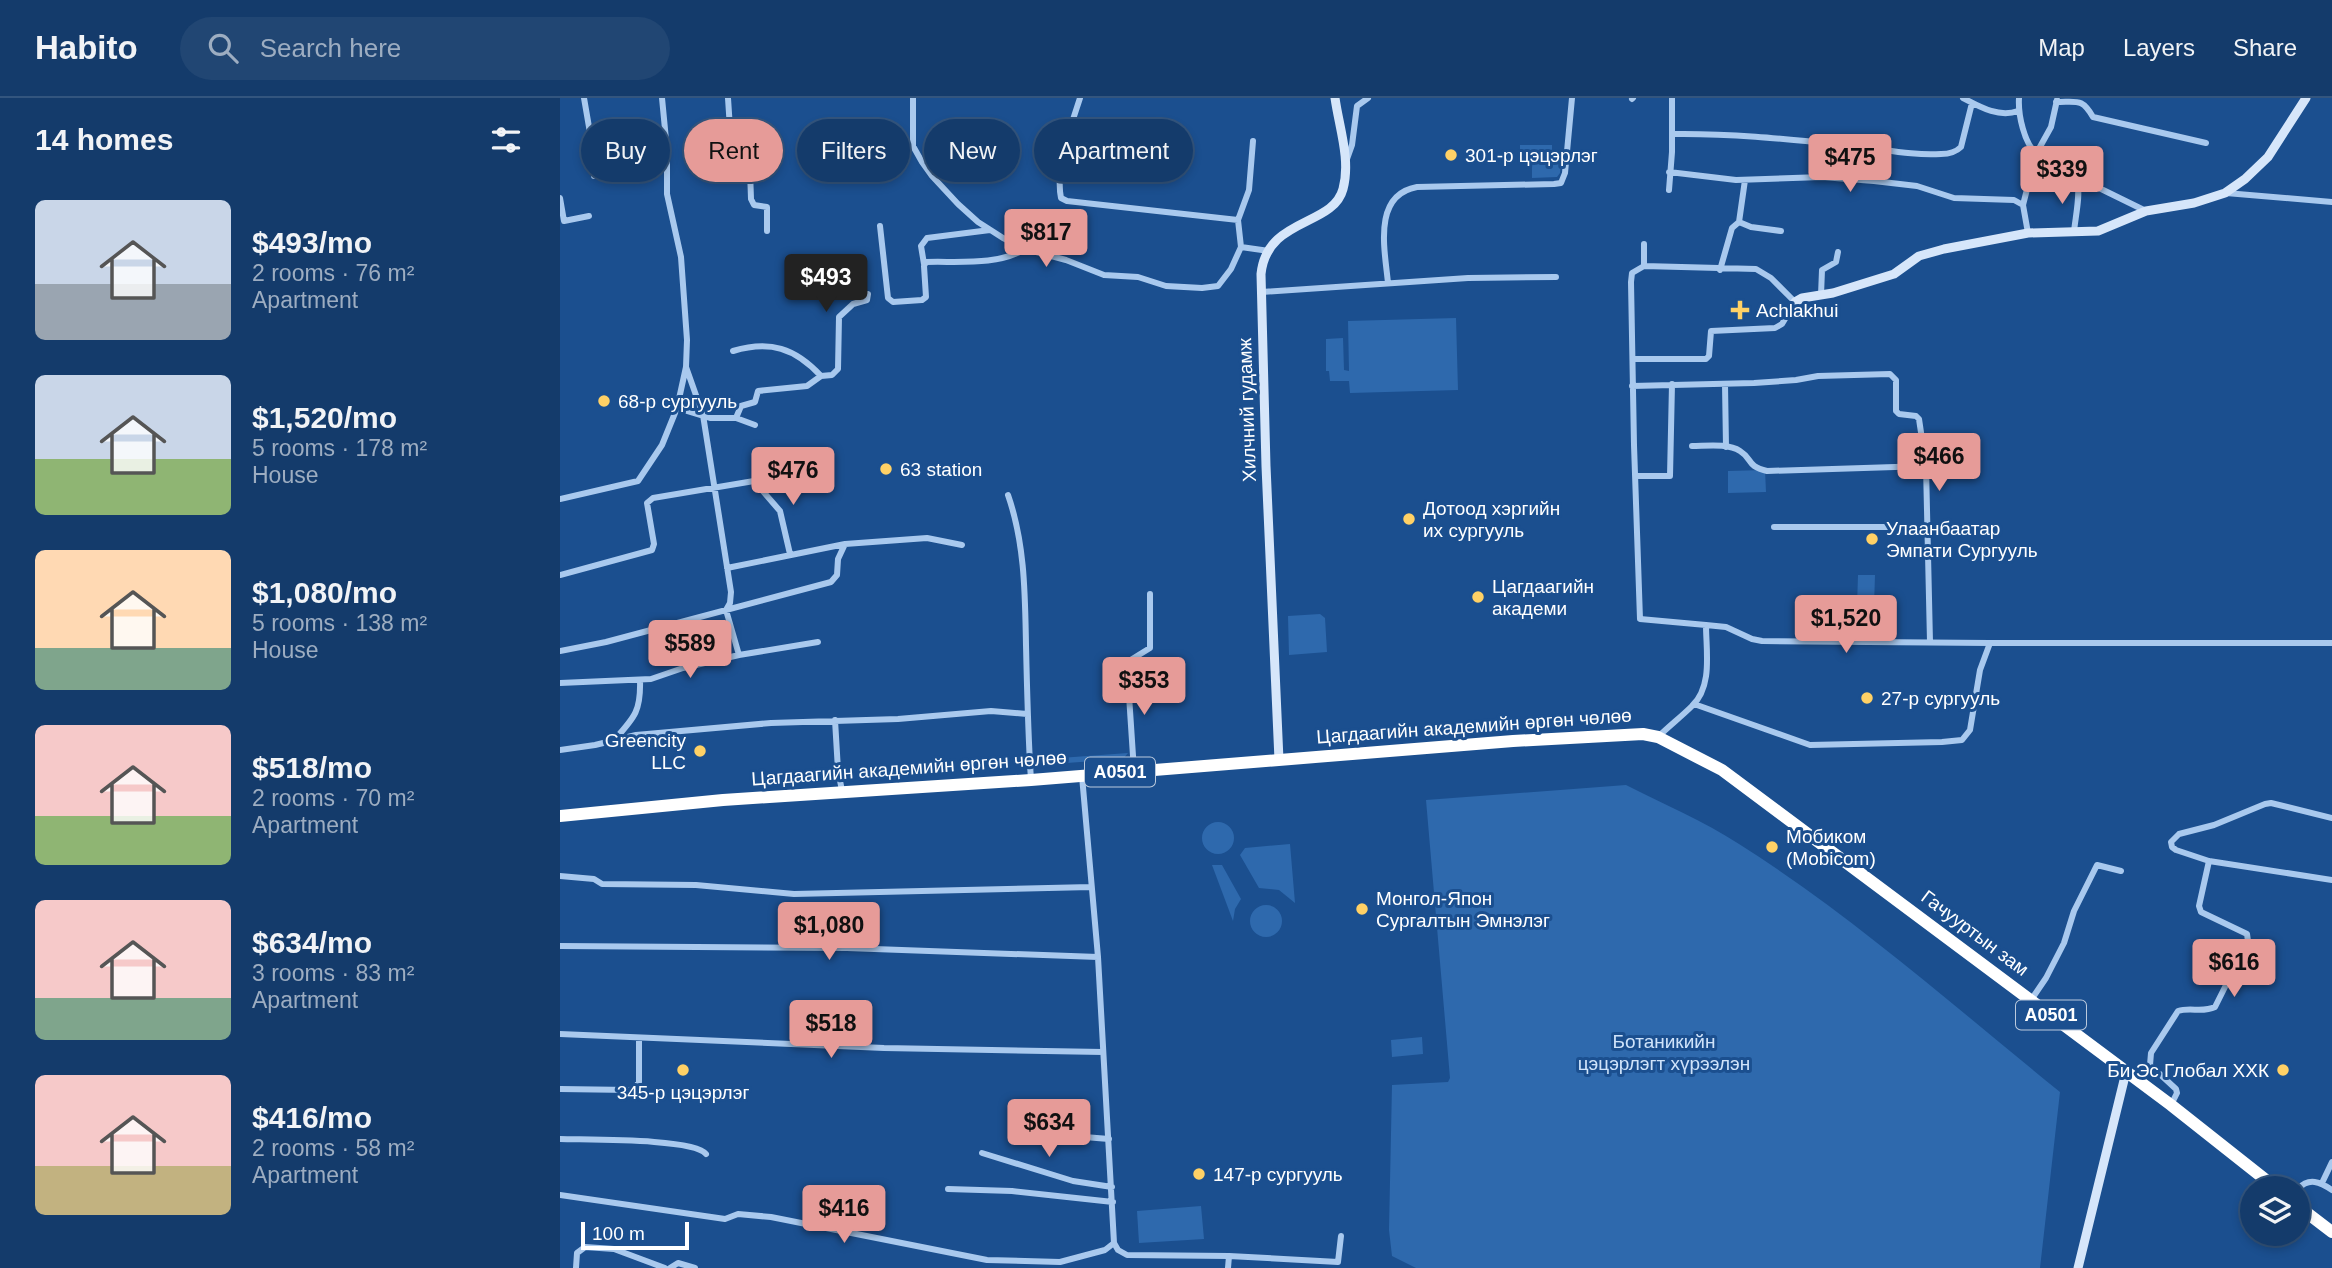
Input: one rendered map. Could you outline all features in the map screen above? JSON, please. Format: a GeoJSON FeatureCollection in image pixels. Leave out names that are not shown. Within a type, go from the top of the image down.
{"type":"FeatureCollection","features":[{"type":"Feature","properties":{"kind":"highway","name":"Цагдаагийн академийн өргөн чөлөө"},"geometry":{"type":"LineString","coordinates":[[560,816],[723,800],[1031,780],[1602,736],[1643,734],[1677,745]]}},
{"type":"Feature","properties":{"kind":"highway","name":"Гачууртын зам"},"geometry":{"type":"LineString","coordinates":[[1677,745],[1722,770],[2171,1105],[2261,1176]]}},
{"type":"Feature","properties":{"kind":"highway"},"geometry":{"type":"LineString","coordinates":[[2310,1215],[2332,1232]]}},
{"type":"Feature","properties":{"kind":"main road"},"geometry":{"type":"LineString","coordinates":[[1269,251],[1283,234],[1336,202],[1343,188],[1345,165],[1335,98]]}},
{"type":"Feature","properties":{"kind":"main road"},"geometry":{"type":"LineString","coordinates":[[1795,302],[1894,274],[1919,256],[2028,233],[2108,228],[2146,211],[2225,193],[2245,179],[2267,157],[2306,98]]}},
{"type":"Feature","properties":{"kind":"main road","name":"Хилчний гудамж"},"geometry":{"type":"LineString","coordinates":[[1269,251],[1262,269],[1262,292],[1266,466],[1279,760]]}},
{"type":"Feature","properties":{"kind":"main road"},"geometry":{"type":"LineString","coordinates":[[2078,1268],[2126,1072]]}},
{"type":"Feature","properties":{"kind":"street"},"geometry":{"type":"LineString","coordinates":[[584,98],[588,119]]}},
{"type":"Feature","properties":{"kind":"street"},"geometry":{"type":"LineString","coordinates":[[560,499],[638,481],[662,445],[677,408],[686,367],[687,340],[681,257],[667,194],[667,150],[662,98]]}},
{"type":"Feature","properties":{"kind":"street"},"geometry":{"type":"LineString","coordinates":[[728,98],[732,159],[737,167],[750,170],[751,199],[756,206],[767,207],[767,231]]}},
{"type":"Feature","properties":{"kind":"street"},"geometry":{"type":"LineString","coordinates":[[914,98],[913,146],[922,162],[958,204],[990,230],[1025,249],[1112,276],[1131,276],[1160,285],[1202,288],[1218,286],[1231,269],[1241,247],[1238,220],[1249,190],[1253,141]]}},
{"type":"Feature","properties":{"kind":"street"},"geometry":{"type":"LineString","coordinates":[[1080,98],[1063,162],[1060,188],[1063,200],[1238,220]]}},
{"type":"Feature","properties":{"kind":"street"},"geometry":{"type":"LineString","coordinates":[[1345,165],[1352,145],[1357,106],[1368,98]]}},
{"type":"Feature","properties":{"kind":"street"},"geometry":{"type":"LineString","coordinates":[[1388,283],[1383,224],[1390,205],[1399,196],[1417,187],[1561,183],[1565,173],[1572,98]]}},
{"type":"Feature","properties":{"kind":"street"},"geometry":{"type":"LineString","coordinates":[[1669,190],[1672,98]]}},
{"type":"Feature","properties":{"kind":"street"},"geometry":{"type":"LineString","coordinates":[[1963,98],[2000,113],[2018,111]]}},
{"type":"Feature","properties":{"kind":"street"},"geometry":{"type":"LineString","coordinates":[[2019,98],[2018,111],[2028,141],[2036,154],[2072,173],[2078,183],[2074,232]]}},
{"type":"Feature","properties":{"kind":"street"},"geometry":{"type":"LineString","coordinates":[[2028,233],[2023,205],[2036,154],[2051,127],[2057,100],[2087,104],[2093,117],[2206,143]]}},
{"type":"Feature","properties":{"kind":"street"},"geometry":{"type":"LineString","coordinates":[[1672,134],[1721,135],[1945,154],[1961,147],[1972,103]]}},
{"type":"Feature","properties":{"kind":"street"},"geometry":{"type":"LineString","coordinates":[[1669,172],[1745,180],[1822,177],[1883,182],[1917,186],[1954,198],[2014,200],[2023,205]]}},
{"type":"Feature","properties":{"kind":"street"},"geometry":{"type":"LineString","coordinates":[[1720,270],[1732,228],[1739,222],[1745,180]]}},
{"type":"Feature","properties":{"kind":"street"},"geometry":{"type":"LineString","coordinates":[[2078,183],[2095,186],[2146,211]]}},
{"type":"Feature","properties":{"kind":"street"},"geometry":{"type":"LineString","coordinates":[[2225,193],[2332,202]]}},
{"type":"Feature","properties":{"kind":"street"},"geometry":{"type":"LineString","coordinates":[[560,198],[564,222],[589,216]]}},
{"type":"Feature","properties":{"kind":"street"},"geometry":{"type":"LineString","coordinates":[[1739,222],[1751,227],[1782,231]]}},
{"type":"Feature","properties":{"kind":"street"},"geometry":{"type":"LineString","coordinates":[[880,226],[888,298],[893,302],[922,300],[926,297],[921,246],[927,238],[990,230]]}},
{"type":"Feature","properties":{"kind":"street"},"geometry":{"type":"LineString","coordinates":[[1644,244],[1644,266]]}},
{"type":"Feature","properties":{"kind":"street"},"geometry":{"type":"LineString","coordinates":[[1241,247],[1269,251]]}},
{"type":"Feature","properties":{"kind":"street"},"geometry":{"type":"LineString","coordinates":[[924,266],[926,262],[998,260],[1025,249]]}},
{"type":"Feature","properties":{"kind":"street"},"geometry":{"type":"LineString","coordinates":[[1821,295],[1822,270],[1836,262],[1838,252]]}},
{"type":"Feature","properties":{"kind":"street"},"geometry":{"type":"LineString","coordinates":[[1633,359],[1706,359],[1709,356],[1712,331],[1775,328],[1782,324],[1795,302],[1771,278],[1756,269],[1644,266],[1632,273],[1632,386],[1640,619],[1726,627],[1762,641],[2332,643]]}},
{"type":"Feature","properties":{"kind":"street"},"geometry":{"type":"LineString","coordinates":[[1262,292],[1468,278],[1556,277]]}},
{"type":"Feature","properties":{"kind":"street"},"geometry":{"type":"LineString","coordinates":[[736,418],[741,406],[755,402],[758,391],[807,386],[838,369],[839,317],[853,304],[867,300],[868,293]]}},
{"type":"Feature","properties":{"kind":"street"},"geometry":{"type":"LineString","coordinates":[[733,351],[748,346],[785,348],[821,376]]}},
{"type":"Feature","properties":{"kind":"street"},"geometry":{"type":"LineString","coordinates":[[686,367],[703,415],[731,592],[726,610],[739,655]]}},
{"type":"Feature","properties":{"kind":"street"},"geometry":{"type":"LineString","coordinates":[[1632,386],[1725,384],[1818,376],[1890,374],[1896,380],[1896,411],[1919,419],[1926,466],[1930,642]]}},
{"type":"Feature","properties":{"kind":"street"},"geometry":{"type":"LineString","coordinates":[[1635,476],[1670,476],[1672,384]]}},
{"type":"Feature","properties":{"kind":"street"},"geometry":{"type":"LineString","coordinates":[[1725,384],[1726,447]]}},
{"type":"Feature","properties":{"kind":"street"},"geometry":{"type":"LineString","coordinates":[[677,408],[710,418],[736,418],[755,425]]}},
{"type":"Feature","properties":{"kind":"street"},"geometry":{"type":"LineString","coordinates":[[1692,446],[1726,447],[1740,451],[1753,468],[1767,471],[1926,466]]}},
{"type":"Feature","properties":{"kind":"street"},"geometry":{"type":"LineString","coordinates":[[560,575],[652,550],[654,544],[647,503],[649,500],[754,481],[769,474],[793,472],[816,478]]}},
{"type":"Feature","properties":{"kind":"street"},"geometry":{"type":"LineString","coordinates":[[754,481],[780,511],[790,554]]}},
{"type":"Feature","properties":{"kind":"street"},"geometry":{"type":"LineString","coordinates":[[1008,495],[1018,526],[1024,572],[1031,780]]}},
{"type":"Feature","properties":{"kind":"street"},"geometry":{"type":"LineString","coordinates":[[1774,527],[1926,527]]}},
{"type":"Feature","properties":{"kind":"street"},"geometry":{"type":"LineString","coordinates":[[727,568],[845,544],[927,538],[962,545]]}},
{"type":"Feature","properties":{"kind":"street"},"geometry":{"type":"LineString","coordinates":[[560,651],[606,642],[831,582],[836,575],[838,559],[845,544]]}},
{"type":"Feature","properties":{"kind":"street"},"geometry":{"type":"LineString","coordinates":[[1134,771],[1127,665],[1150,648],[1150,594]]}},
{"type":"Feature","properties":{"kind":"street"},"geometry":{"type":"LineString","coordinates":[[1658,737],[1694,704],[1706,680],[1706,625]]}},
{"type":"Feature","properties":{"kind":"street"},"geometry":{"type":"LineString","coordinates":[[560,682],[659,678],[683,668],[739,655],[818,642]]}},
{"type":"Feature","properties":{"kind":"street"},"geometry":{"type":"LineString","coordinates":[[1694,704],[1810,745],[1962,740],[1970,730],[1980,670],[1990,643]]}},
{"type":"Feature","properties":{"kind":"street"},"geometry":{"type":"LineString","coordinates":[[616,738],[639,709],[640,680]]}},
{"type":"Feature","properties":{"kind":"street"},"geometry":{"type":"LineString","coordinates":[[560,750],[636,735],[771,723],[898,719],[991,711],[1027,714]]}},
{"type":"Feature","properties":{"kind":"street"},"geometry":{"type":"LineString","coordinates":[[835,720],[842,792]]}},
{"type":"Feature","properties":{"kind":"street"},"geometry":{"type":"LineString","coordinates":[[1082,776],[1098,957],[1114,1243],[1118,1251],[1128,1255],[1229,1256],[1338,1262],[1341,1236]]}},
{"type":"Feature","properties":{"kind":"street"},"geometry":{"type":"LineString","coordinates":[[2332,818],[2271,803],[2214,825],[2179,834],[2171,842],[2176,850],[2209,860],[2332,880]]}},
{"type":"Feature","properties":{"kind":"street"},"geometry":{"type":"LineString","coordinates":[[2171,1105],[2177,1093],[2176,1089],[2150,1065],[2151,1053],[2178,1011],[2209,1010],[2215,1007],[2248,942],[2247,934],[2201,912],[2199,906],[2209,860]]}},
{"type":"Feature","properties":{"kind":"street"},"geometry":{"type":"LineString","coordinates":[[2031,1000],[2064,943],[2074,911],[2096,864],[2121,872]]}},
{"type":"Feature","properties":{"kind":"street"},"geometry":{"type":"LineString","coordinates":[[560,876],[594,879],[602,884],[696,885],[794,894],[1091,887]]}},
{"type":"Feature","properties":{"kind":"street"},"geometry":{"type":"LineString","coordinates":[[560,946],[847,948],[1098,957]]}},
{"type":"Feature","properties":{"kind":"street"},"geometry":{"type":"LineString","coordinates":[[560,1034],[872,1048],[1103,1052]]}},
{"type":"Feature","properties":{"kind":"street"},"geometry":{"type":"LineString","coordinates":[[560,1089],[635,1088],[639,1082],[639,1038]]}},
{"type":"Feature","properties":{"kind":"street"},"geometry":{"type":"LineString","coordinates":[[1072,1136],[1109,1139]]}},
{"type":"Feature","properties":{"kind":"street"},"geometry":{"type":"LineString","coordinates":[[560,1139],[664,1142],[701,1149],[706,1154]]}},
{"type":"Feature","properties":{"kind":"street"},"geometry":{"type":"LineString","coordinates":[[982,1153],[1073,1181],[1112,1187]]}},
{"type":"Feature","properties":{"kind":"street"},"geometry":{"type":"LineString","coordinates":[[2322,1183],[2332,1162]]}},
{"type":"Feature","properties":{"kind":"street"},"geometry":{"type":"LineString","coordinates":[[2310,1182],[2322,1183],[2332,1190]]}},
{"type":"Feature","properties":{"kind":"street"},"geometry":{"type":"LineString","coordinates":[[948,1189],[1012,1191],[1113,1202]]}},
{"type":"Feature","properties":{"kind":"street"},"geometry":{"type":"LineString","coordinates":[[560,1195],[726,1219],[738,1214],[771,1217],[987,1260],[1060,1262],[1105,1251],[1114,1243]]}},
{"type":"Feature","properties":{"kind":"street"},"geometry":{"type":"LineString","coordinates":[[577,1268],[577,1253],[584,1247],[614,1249],[668,1268],[678,1263],[695,1268]]}},
{"type":"Feature","properties":{"kind":"street"},"geometry":{"type":"LineString","coordinates":[[1228,1268],[1229,1256]]}},
{"type":"Feature","properties":{"kind":"street"},"geometry":{"type":"LineString","coordinates":[[1281,1268],[1282,1258]]}},
{"type":"Feature","properties":{"kind":"street"},"geometry":{"type":"LineString","coordinates":[[643,1268],[648,1260]]}},
{"type":"Feature","properties":{"kind":"green space"},"geometry":{"type":"Polygon","coordinates":[[[1520,145],[1552,145],[1552,161],[1561,161],[1557,177],[1532,178],[1532,161],[1520,161],[1520,145]]]}},
{"type":"Feature","properties":{"kind":"green space"},"geometry":{"type":"Polygon","coordinates":[[[1456,318],[1458,390],[1350,393],[1349,381],[1330,381],[1329,371],[1326,371],[1326,339],[1343,338],[1344,370],[1349,371],[1348,321],[1456,318]]]}},
{"type":"Feature","properties":{"kind":"green space"},"geometry":{"type":"Polygon","coordinates":[[[1765,470],[1766,492],[1728,493],[1728,471],[1765,470]]]}},
{"type":"Feature","properties":{"kind":"green space"},"geometry":{"type":"Polygon","coordinates":[[[1858,575],[1875,575],[1874,606],[1857,606],[1858,575]]]}},
{"type":"Feature","properties":{"kind":"green space"},"geometry":{"type":"Polygon","coordinates":[[[1856,612],[1895,612],[1895,634],[1856,634],[1856,612]]]}},
{"type":"Feature","properties":{"kind":"green space"},"geometry":{"type":"Polygon","coordinates":[[[1320,614],[1325,618],[1327,652],[1289,655],[1288,616],[1320,614]]]}},
{"type":"Feature","properties":{"kind":"green space"},"geometry":{"type":"Polygon","coordinates":[[[1128,753],[1123,759],[1038,765],[1033,760],[1128,753]]]}},
{"type":"Feature","properties":{"kind":"green space","name":"Ботаникийн цэцэрлэгт хүрээлэн"},"geometry":{"type":"Polygon","coordinates":[[[1626,785],[1712,828],[1823,901],[2060,1092],[2040,1268],[1416,1268],[1392,1256],[1389,1230],[1392,1085],[1448,1082],[1450,1078],[1426,800],[1626,785]]]}},
{"type":"Feature","properties":{"kind":"green space"},"geometry":{"type":"Polygon","coordinates":[[[1218,822],[1229,827],[1234,838],[1229,849],[1218,854],[1207,849],[1202,838],[1207,827],[1218,822]]]}},
{"type":"Feature","properties":{"kind":"green space"},"geometry":{"type":"Polygon","coordinates":[[[1290,844],[1295,903],[1279,890],[1259,888],[1240,855],[1245,848],[1290,844]]]}},
{"type":"Feature","properties":{"kind":"green space"},"geometry":{"type":"Polygon","coordinates":[[[1212,865],[1222,865],[1241,899],[1235,909],[1233,921],[1212,865]]]}},
{"type":"Feature","properties":{"kind":"green space"},"geometry":{"type":"Polygon","coordinates":[[[1266,905],[1277,910],[1282,921],[1277,932],[1266,937],[1255,932],[1250,921],[1255,910],[1266,905]]]}},
{"type":"Feature","properties":{"kind":"green space"},"geometry":{"type":"Polygon","coordinates":[[[1422,1037],[1423,1054],[1392,1057],[1391,1040],[1422,1037]]]}},
{"type":"Feature","properties":{"kind":"green space"},"geometry":{"type":"Polygon","coordinates":[[[1201,1206],[1204,1239],[1139,1243],[1137,1211],[1201,1206]]]}},
{"type":"Feature","properties":{"kind":"place","name":"301-р цэцэрлэг"},"geometry":{"type":"Point","coordinates":[1451,155]}},
{"type":"Feature","properties":{"kind":"place","name":"Achlakhui"},"geometry":{"type":"Point","coordinates":[1740,310]}},
{"type":"Feature","properties":{"kind":"place","name":"68-р сургууль"},"geometry":{"type":"Point","coordinates":[604,401]}},
{"type":"Feature","properties":{"kind":"place","name":"63 station"},"geometry":{"type":"Point","coordinates":[886,469]}},
{"type":"Feature","properties":{"kind":"place","name":"Дотоод хэргийн их сургууль"},"geometry":{"type":"Point","coordinates":[1409,519]}},
{"type":"Feature","properties":{"kind":"place","name":"Улаанбаатар Эмпати Сургууль"},"geometry":{"type":"Point","coordinates":[1872,539]}},
{"type":"Feature","properties":{"kind":"place","name":"Цагдаагийн академи"},"geometry":{"type":"Point","coordinates":[1478,597]}},
{"type":"Feature","properties":{"kind":"place","name":"27-р сургууль"},"geometry":{"type":"Point","coordinates":[1867,698]}},
{"type":"Feature","properties":{"kind":"place","name":"Greencity LLC"},"geometry":{"type":"Point","coordinates":[700,751]}},
{"type":"Feature","properties":{"kind":"place","name":"Мобиком (Mobicom)"},"geometry":{"type":"Point","coordinates":[1772,847]}},
{"type":"Feature","properties":{"kind":"place","name":"Монгол-Япон Сургалтын Эмнэлэг"},"geometry":{"type":"Point","coordinates":[1362,909]}},
{"type":"Feature","properties":{"kind":"place","name":"345-р цэцэрлэг"},"geometry":{"type":"Point","coordinates":[683,1070]}},
{"type":"Feature","properties":{"kind":"place","name":"Би Эс Глобал ХХК"},"geometry":{"type":"Point","coordinates":[2283,1070]}},
{"type":"Feature","properties":{"kind":"place","name":"147-р сургууль"},"geometry":{"type":"Point","coordinates":[1199,1174]}}]}
